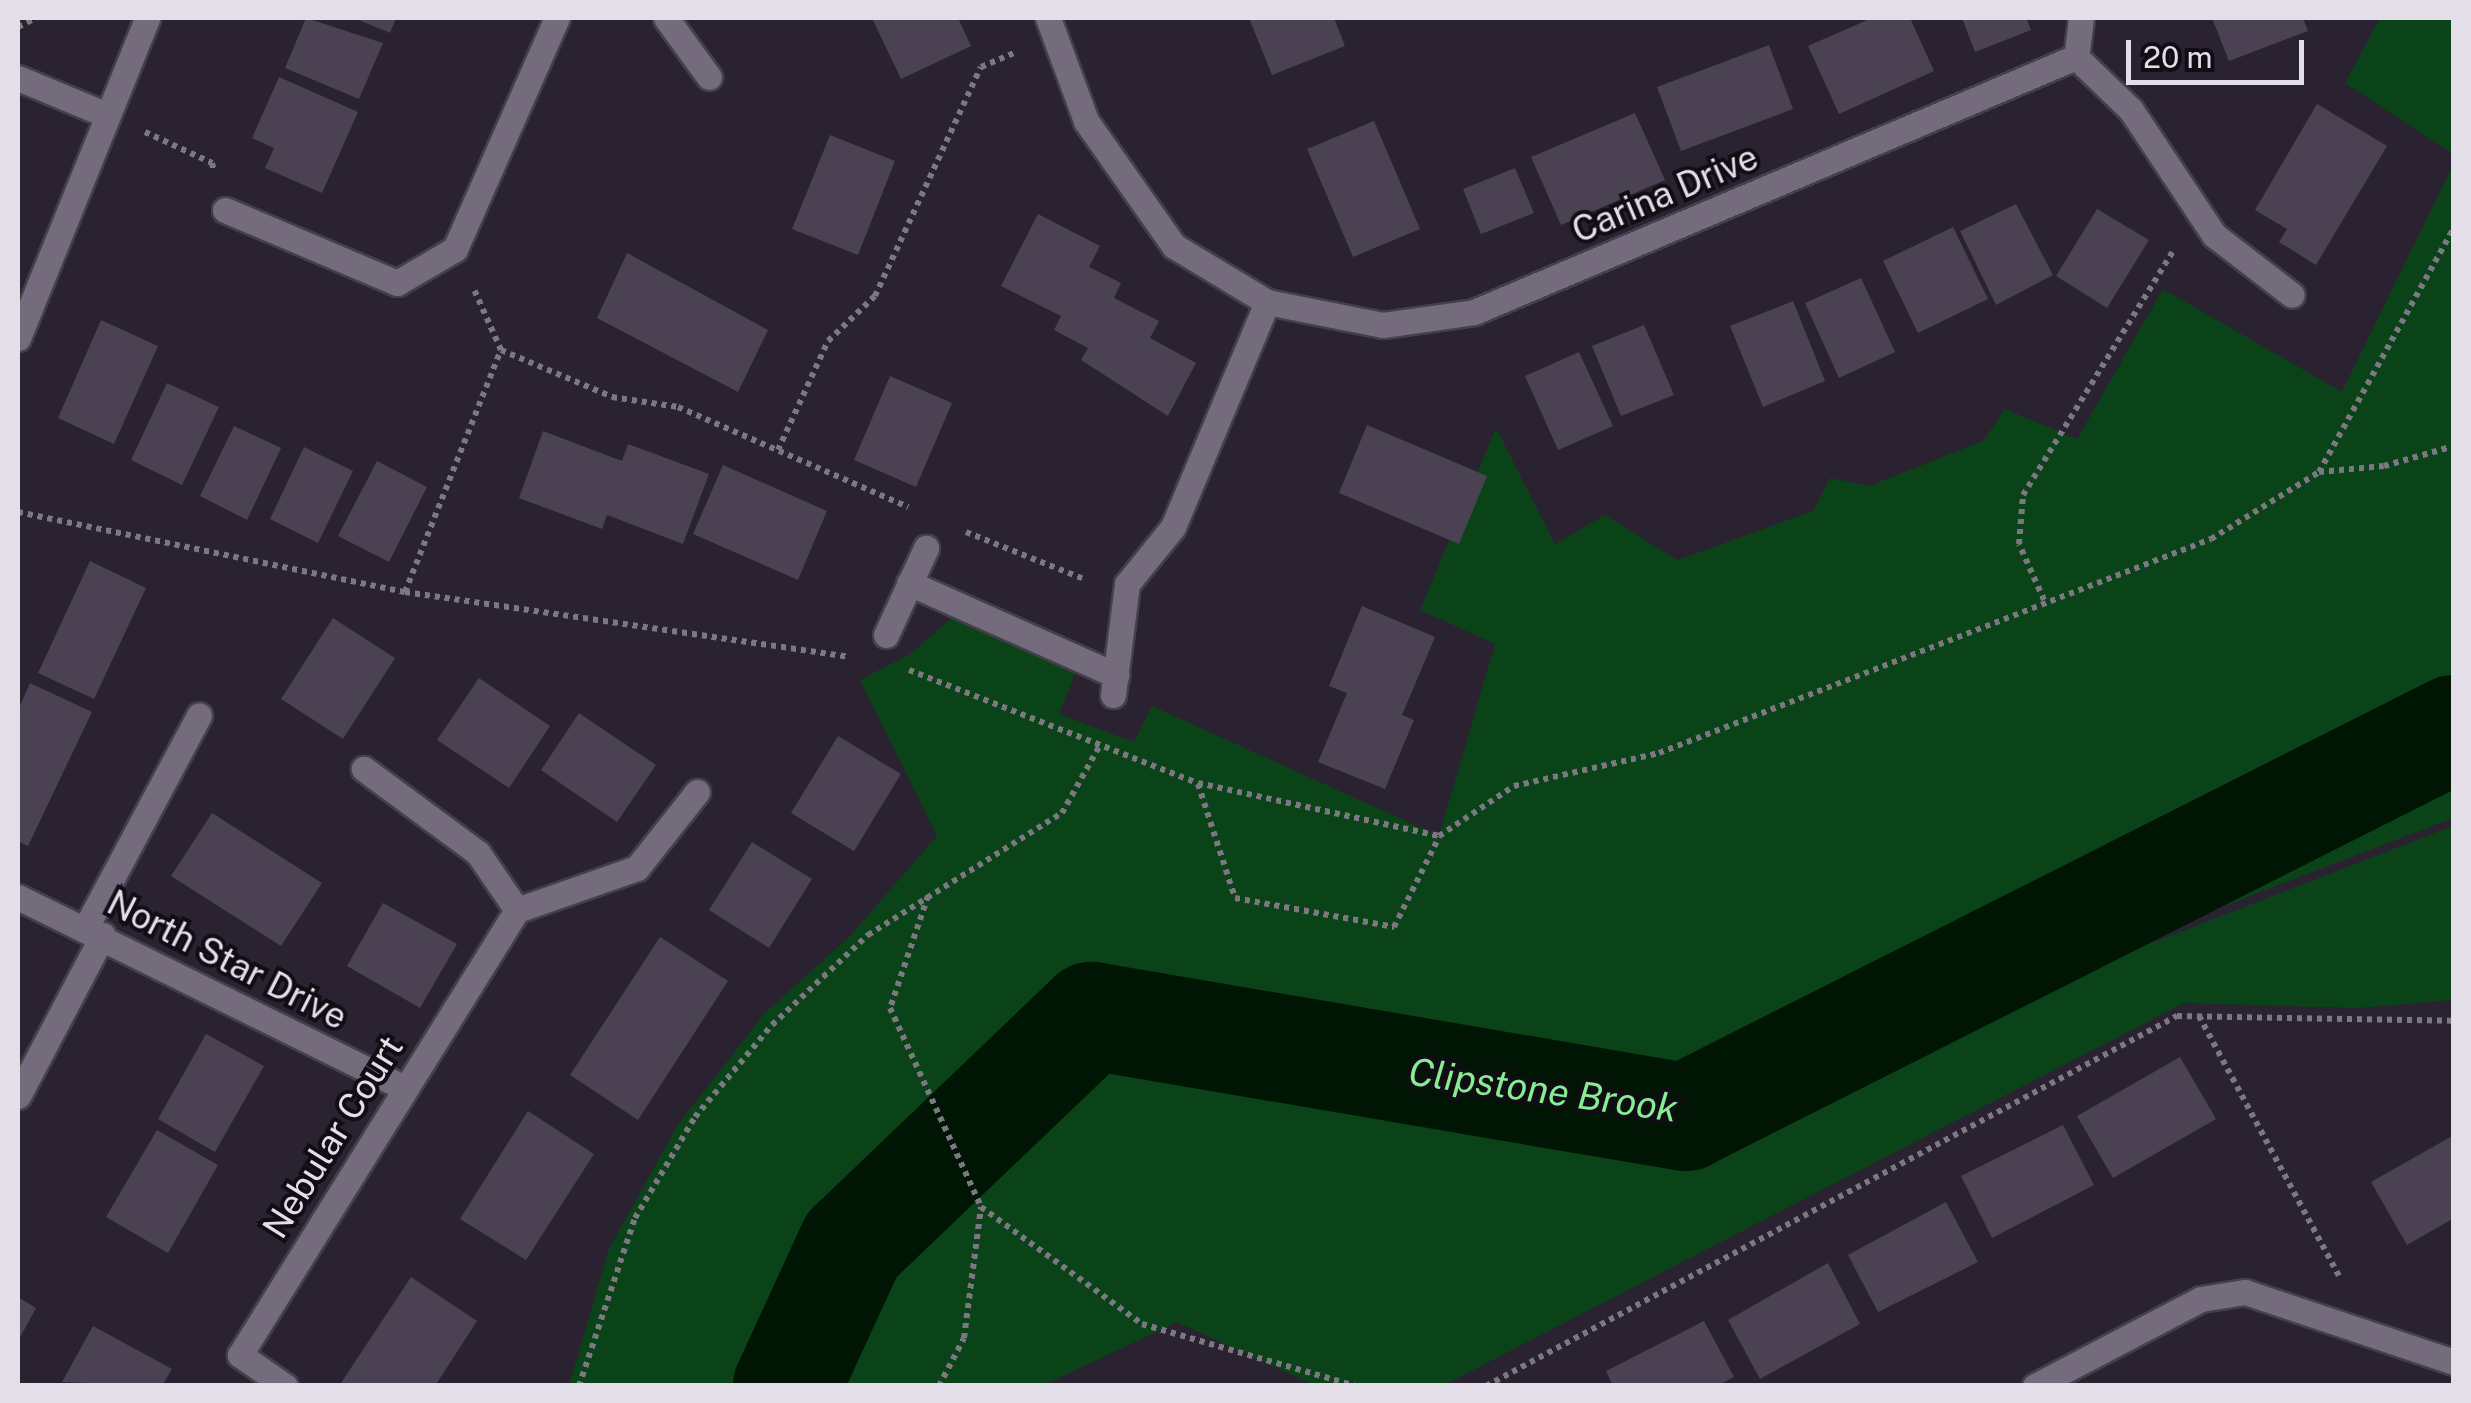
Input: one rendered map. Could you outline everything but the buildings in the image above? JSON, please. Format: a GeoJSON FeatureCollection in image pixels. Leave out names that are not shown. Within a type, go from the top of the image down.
{"type":"FeatureCollection","features":[{"type":"Feature","properties":{"kind":"street"},"geometry":{"type":"LineString","coordinates":[[18,338],[148,18]]}},
{"type":"Feature","properties":{"kind":"street"},"geometry":{"type":"LineString","coordinates":[[226,210],[397,283],[456,250],[556,18]]}},
{"type":"Feature","properties":{"kind":"street"},"geometry":{"type":"LineString","coordinates":[[666,18],[709,77]]}},
{"type":"Feature","properties":{"kind":"street"},"geometry":{"type":"LineString","coordinates":[[2081,18],[2076,58],[2131,110],[2214,236],[2292,295]]}},
{"type":"Feature","properties":{"kind":"street","name":"Carina Drive"},"geometry":{"type":"LineString","coordinates":[[1052,27],[1086,120],[1174,246],[1268,302],[1383,325],[1474,312],[2076,58]]}},
{"type":"Feature","properties":{"kind":"street"},"geometry":{"type":"LineString","coordinates":[[18,78],[108,115]]}},
{"type":"Feature","properties":{"kind":"street"},"geometry":{"type":"LineString","coordinates":[[909,583],[1114,685],[1126,584],[1173,527],[1268,302]]}},
{"type":"Feature","properties":{"kind":"street"},"geometry":{"type":"LineString","coordinates":[[886,635],[926,548]]}},
{"type":"Feature","properties":{"kind":"street"},"geometry":{"type":"LineString","coordinates":[[18,1096],[199,716]]}},
{"type":"Feature","properties":{"kind":"street"},"geometry":{"type":"LineString","coordinates":[[364,768],[478,853],[517,910],[637,868],[697,792]]}},
{"type":"Feature","properties":{"kind":"street","name":"North Star Drive"},"geometry":{"type":"LineString","coordinates":[[18,896],[404,1088]]}},
{"type":"Feature","properties":{"kind":"street","name":"Nebular Court"},"geometry":{"type":"LineString","coordinates":[[284,1386],[240,1355],[517,910]]}},
{"type":"Feature","properties":{"kind":"street"},"geometry":{"type":"LineString","coordinates":[[2035,1386],[2200,1299],[2245,1292],[2372,1338],[2454,1362]]}},
{"type":"Feature","properties":{"kind":"path"},"geometry":{"type":"LineString","coordinates":[[18,28],[36,18]]}},
{"type":"Feature","properties":{"kind":"path"},"geometry":{"type":"LineString","coordinates":[[778,450],[828,341],[875,296],[981,68],[1052,27]]}},
{"type":"Feature","properties":{"kind":"path"},"geometry":{"type":"LineString","coordinates":[[108,115],[212,163],[226,210]]}},
{"type":"Feature","properties":{"kind":"path"},"geometry":{"type":"LineString","coordinates":[[2044,600],[2018,544],[2023,495],[2198,211]]}},
{"type":"Feature","properties":{"kind":"path"},"geometry":{"type":"LineString","coordinates":[[2319,472],[2454,228]]}},
{"type":"Feature","properties":{"kind":"path"},"geometry":{"type":"LineString","coordinates":[[456,250],[501,350],[612,397],[678,407],[920,513]]}},
{"type":"Feature","properties":{"kind":"path"},"geometry":{"type":"LineString","coordinates":[[405,592],[501,350]]}},
{"type":"Feature","properties":{"kind":"path"},"geometry":{"type":"LineString","coordinates":[[1198,783],[1234,898],[1394,927],[1439,836],[1514,786],[1660,753],[2044,600],[2210,540],[2319,472],[2384,466],[2454,446]]}},
{"type":"Feature","properties":{"kind":"path"},"geometry":{"type":"LineString","coordinates":[[18,512],[405,592],[854,658]]}},
{"type":"Feature","properties":{"kind":"path"},"geometry":{"type":"LineString","coordinates":[[954,528],[1068,577],[1126,584]]}},
{"type":"Feature","properties":{"kind":"path"},"geometry":{"type":"LineString","coordinates":[[894,664],[1198,783],[1439,836]]}},
{"type":"Feature","properties":{"kind":"path"},"geometry":{"type":"LineString","coordinates":[[579,1386],[635,1218],[695,1116],[772,1025],[868,936],[928,896],[1000,859],[1062,813],[1100,746],[1114,685]]}},
{"type":"Feature","properties":{"kind":"path"},"geometry":{"type":"LineString","coordinates":[[928,896],[890,1008],[927,1098],[981,1207],[964,1338],[939,1386]]}},
{"type":"Feature","properties":{"kind":"path"},"geometry":{"type":"LineString","coordinates":[[2198,1015],[2372,1338]]}},
{"type":"Feature","properties":{"kind":"path"},"geometry":{"type":"LineString","coordinates":[[1486,1386],[2177,1016],[2454,1021]]}},
{"type":"Feature","properties":{"kind":"path"},"geometry":{"type":"LineString","coordinates":[[981,1207],[1142,1324],[1352,1385]]}},
{"type":"Feature","properties":{"kind":"green space"},"geometry":{"type":"Polygon","coordinates":[[[2380,18],[2453,18],[2453,154],[2345,83],[2380,18]]]}},
{"type":"Feature","properties":{"kind":"green space","name":"Clipstone Brook"},"geometry":{"type":"Polygon","coordinates":[[[2453,165],[2453,818],[1683,1114],[1089,1012],[849,1241],[783,1385],[569,1386],[609,1249],[677,1126],[764,1014],[849,937],[937,836],[860,680],[910,654],[953,617],[1075,673],[1059,714],[1134,742],[1152,706],[1439,836],[1495,644],[1420,610],[1496,428],[1555,544],[1605,515],[1677,560],[1813,511],[1830,478],[1869,486],[1983,441],[2005,409],[2077,439],[2163,289],[2342,392],[2453,165]]]}},
{"type":"Feature","properties":{"kind":"green space","name":"Clipstone Brook"},"geometry":{"type":"Polygon","coordinates":[[[2453,826],[2453,1000],[2358,1008],[2184,1003],[1444,1385],[1314,1385],[1177,1322],[1044,1385],[792,1385],[857,1248],[1092,1019],[1688,1123],[2453,826]]]}},
{"type":"Feature","properties":{"kind":"waterway","name":"Clipstone Brook"},"geometry":{"type":"LineString","coordinates":[[787,1386],[852,1245],[1092,1016],[1685,1117],[2454,729]]}}]}
